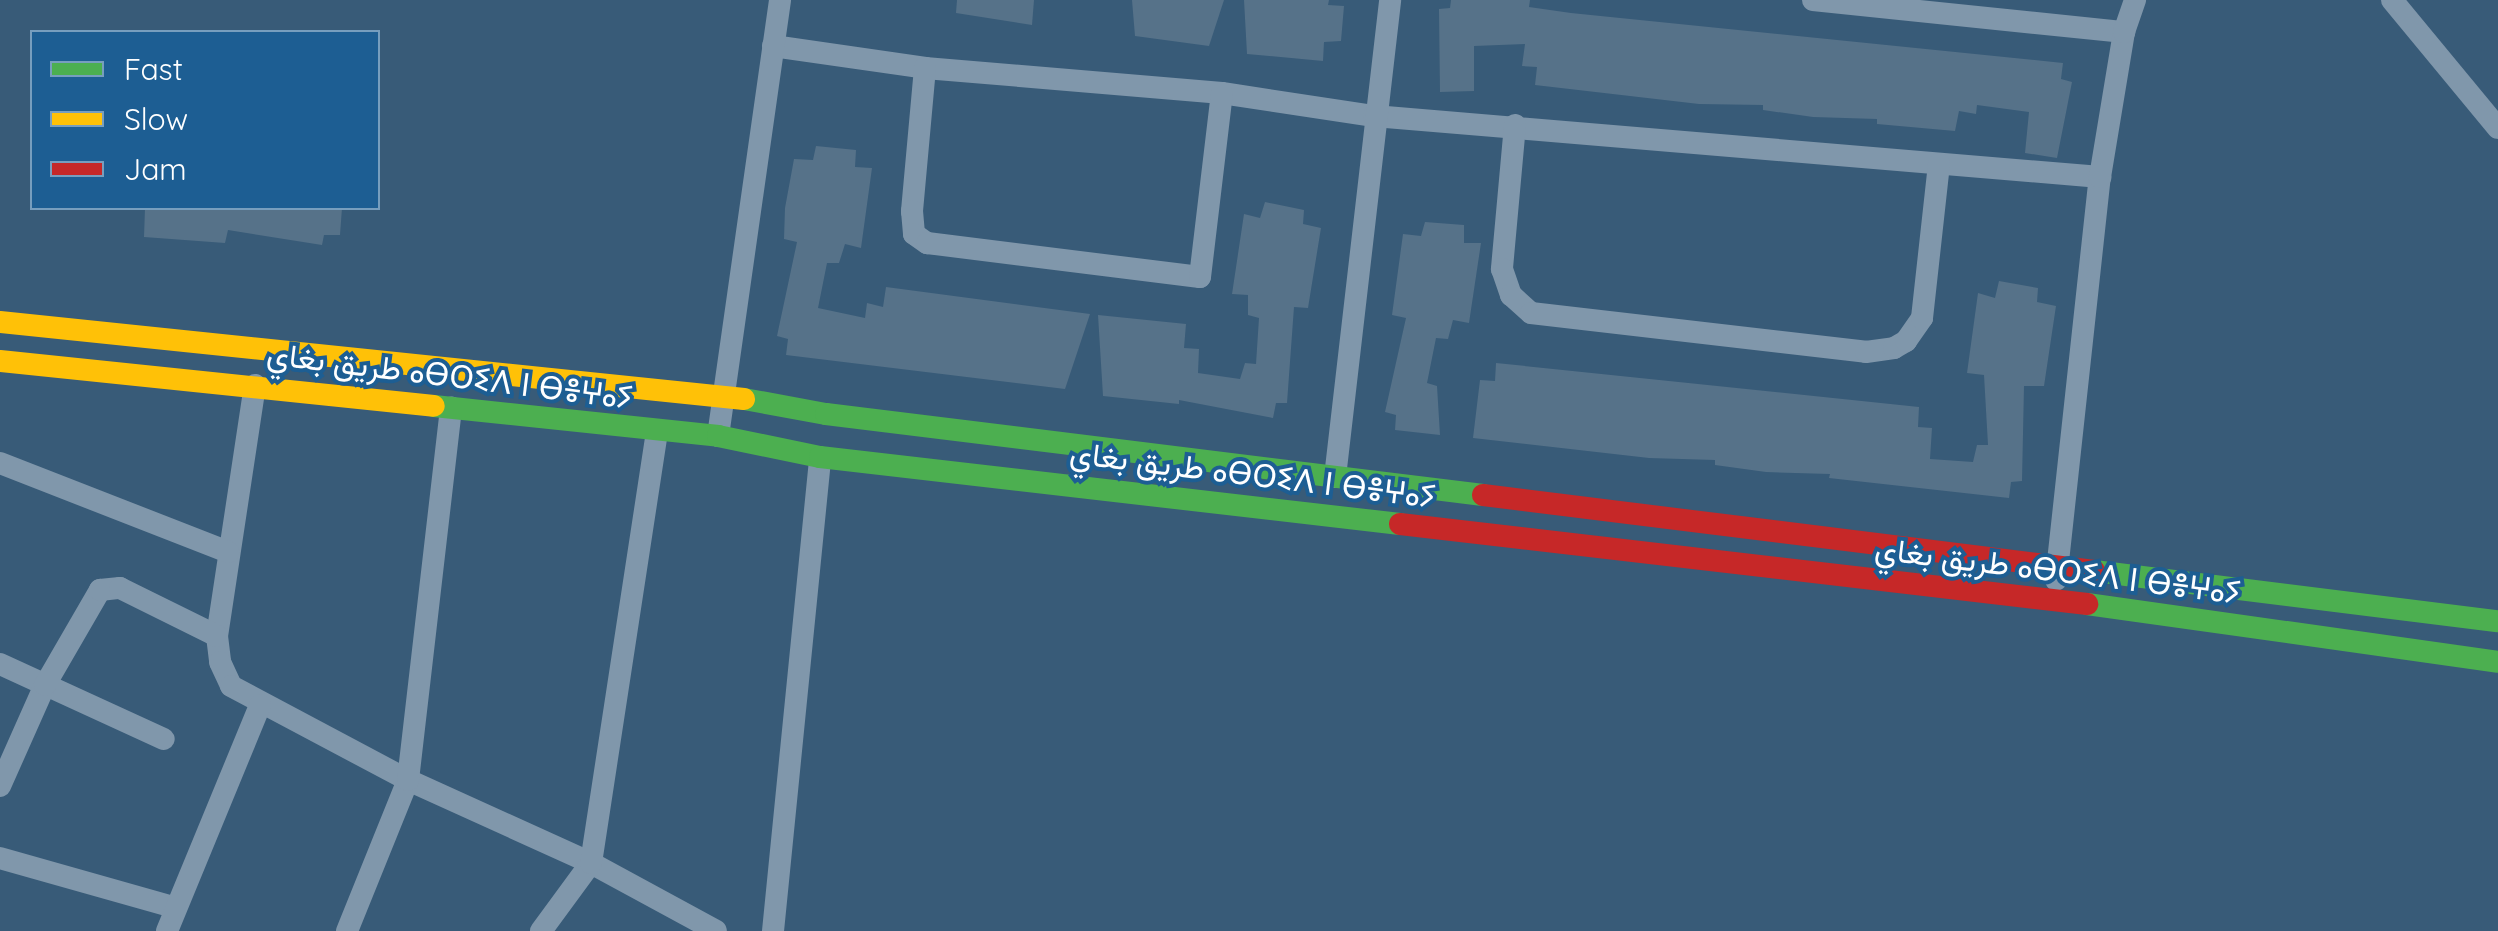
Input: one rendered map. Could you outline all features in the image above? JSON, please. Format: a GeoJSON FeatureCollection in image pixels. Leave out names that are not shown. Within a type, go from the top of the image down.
{"type":"FeatureCollection","features":[{"type":"Feature","properties":{"kind":"main road","name":"طريق بغاي ⴰⴱⵔⵉⴷ ⵏ ⴱⴻⵖⴰⵢ"},"geometry":{"type":"LineString","coordinates":[[0,322],[724,396],[826,414],[2498,621]]}},
{"type":"Feature","properties":{"kind":"main road","name":"طريق بغاي ⴰⴱⵔⵉⴷ ⵏ ⴱⴻⵖⴰⵢ"},"geometry":{"type":"LineString","coordinates":[[0,361],[718,436],[820,457],[2054,599],[2498,662]]}},
{"type":"Feature","properties":{"kind":"street"},"geometry":{"type":"LineString","coordinates":[[718,436],[780,0]]}},
{"type":"Feature","properties":{"kind":"street"},"geometry":{"type":"LineString","coordinates":[[1334,477],[1390,0]]}},
{"type":"Feature","properties":{"kind":"street"},"geometry":{"type":"LineString","coordinates":[[1799,0],[2124,32]]}},
{"type":"Feature","properties":{"kind":"street"},"geometry":{"type":"LineString","coordinates":[[2054,599],[2100,177],[2124,32],[2136,0]]}},
{"type":"Feature","properties":{"kind":"street"},"geometry":{"type":"LineString","coordinates":[[2392,0],[2498,128]]}},
{"type":"Feature","properties":{"kind":"street"},"geometry":{"type":"LineString","coordinates":[[773,46],[924,68],[1222,93],[1374,116],[2100,177]]}},
{"type":"Feature","properties":{"kind":"street"},"geometry":{"type":"LineString","coordinates":[[924,68],[912,211],[914,234],[928,243],[1200,277],[1222,93]]}},
{"type":"Feature","properties":{"kind":"street"},"geometry":{"type":"LineString","coordinates":[[1515,125],[1502,269],[1511,295],[1531,313],[1866,352],[1894,348],[1906,341],[1922,318],[1939,164]]}},
{"type":"Feature","properties":{"kind":"street"},"geometry":{"type":"LineString","coordinates":[[255,385],[217,636],[220,662],[231,686],[260,705],[408,780],[591,862],[716,931]]}},
{"type":"Feature","properties":{"kind":"street"},"geometry":{"type":"LineString","coordinates":[[346,931],[408,780],[451,407]]}},
{"type":"Feature","properties":{"kind":"street"},"geometry":{"type":"LineString","coordinates":[[541,931],[591,862],[657,431]]}},
{"type":"Feature","properties":{"kind":"street"},"geometry":{"type":"LineString","coordinates":[[773,931],[820,457]]}},
{"type":"Feature","properties":{"kind":"street"},"geometry":{"type":"LineString","coordinates":[[0,463],[228,552]]}},
{"type":"Feature","properties":{"kind":"street"},"geometry":{"type":"LineString","coordinates":[[0,786],[45,685],[94,595],[105,588],[120,588],[217,636]]}},
{"type":"Feature","properties":{"kind":"street"},"geometry":{"type":"LineString","coordinates":[[0,664],[164,738]]}},
{"type":"Feature","properties":{"kind":"street"},"geometry":{"type":"LineString","coordinates":[[167,931],[173,907],[260,705]]}},
{"type":"Feature","properties":{"kind":"street"},"geometry":{"type":"LineString","coordinates":[[0,858],[173,907]]}},
{"type":"Feature","properties":{"kind":"building"},"geometry":{"type":"Polygon","coordinates":[[[957,0],[1034,0],[1032,25],[956,13],[957,0]]]}},
{"type":"Feature","properties":{"kind":"building"},"geometry":{"type":"Polygon","coordinates":[[[1132,0],[1224,0],[1209,46],[1135,36],[1132,0]]]}},
{"type":"Feature","properties":{"kind":"building"},"geometry":{"type":"Polygon","coordinates":[[[1244,0],[1329,0],[1328,5],[1344,6],[1341,41],[1324,42],[1323,61],[1247,54],[1244,0]]]}},
{"type":"Feature","properties":{"kind":"building"},"geometry":{"type":"Polygon","coordinates":[[[1451,0],[1530,0],[1529,7],[1571,13],[2063,63],[2061,79],[2072,82],[2057,158],[2025,153],[2029,112],[1977,105],[1976,114],[1959,111],[1955,131],[1877,124],[1877,119],[1813,117],[1763,110],[1763,105],[1699,104],[1535,85],[1537,67],[1522,66],[1525,44],[1474,46],[1474,91],[1440,92],[1439,9],[1450,8],[1451,0]]]}},
{"type":"Feature","properties":{"kind":"building"},"geometry":{"type":"Polygon","coordinates":[[[816,146],[856,150],[855,167],[872,168],[861,248],[845,244],[839,263],[827,263],[818,308],[865,318],[867,303],[883,307],[886,287],[1090,314],[1065,389],[786,355],[788,339],[777,336],[797,242],[784,239],[785,208],[794,159],[813,160],[816,146]]]}},
{"type":"Feature","properties":{"kind":"building"},"geometry":{"type":"Polygon","coordinates":[[[1265,202],[1304,210],[1303,224],[1321,228],[1308,308],[1294,307],[1287,403],[1276,403],[1273,418],[1179,400],[1179,404],[1103,396],[1098,315],[1186,324],[1184,348],[1199,349],[1198,373],[1240,379],[1245,363],[1256,364],[1259,318],[1248,315],[1248,295],[1232,294],[1244,214],[1260,218],[1265,202]]]}},
{"type":"Feature","properties":{"kind":"building"},"geometry":{"type":"Polygon","coordinates":[[[145,210],[342,210],[340,235],[324,235],[322,245],[228,230],[225,243],[144,237],[145,210]]]}},
{"type":"Feature","properties":{"kind":"building"},"geometry":{"type":"Polygon","coordinates":[[[1425,222],[1464,225],[1464,243],[1481,243],[1469,323],[1453,320],[1448,339],[1436,338],[1427,383],[1437,386],[1440,435],[1395,430],[1396,415],[1385,412],[1406,318],[1392,315],[1403,234],[1421,236],[1425,222]]]}},
{"type":"Feature","properties":{"kind":"building"},"geometry":{"type":"Polygon","coordinates":[[[1999,281],[2038,288],[2037,302],[2056,306],[2044,386],[2024,386],[2022,481],[2011,482],[2009,498],[1829,478],[1830,474],[1766,472],[1715,465],[1715,460],[1649,458],[1473,438],[1480,380],[1495,381],[1496,363],[1919,407],[1918,427],[1932,428],[1930,459],[1973,462],[1977,445],[1988,445],[1984,375],[1967,373],[1978,293],[1995,298],[1999,281]]]}},
{"type":"Feature","properties":{"kind":"traffic: fast"},"geometry":{"type":"LineString","coordinates":[[744,399],[826,414],[1483,495]]}},
{"type":"Feature","properties":{"kind":"traffic: fast"},"geometry":{"type":"LineString","coordinates":[[434,406],[718,436],[820,457],[1400,524]]}},
{"type":"Feature","properties":{"kind":"traffic: fast"},"geometry":{"type":"LineString","coordinates":[[2094,571],[2498,621]]}},
{"type":"Feature","properties":{"kind":"traffic: fast"},"geometry":{"type":"LineString","coordinates":[[2087,604],[2498,662]]}},
{"type":"Feature","properties":{"kind":"traffic: slow"},"geometry":{"type":"LineString","coordinates":[[0,322],[744,399]]}},
{"type":"Feature","properties":{"kind":"traffic: slow"},"geometry":{"type":"LineString","coordinates":[[0,361],[434,406]]}},
{"type":"Feature","properties":{"kind":"traffic: jam"},"geometry":{"type":"LineString","coordinates":[[1483,495],[2094,571]]}},
{"type":"Feature","properties":{"kind":"traffic: jam"},"geometry":{"type":"LineString","coordinates":[[1400,524],[2087,604]]}}]}
